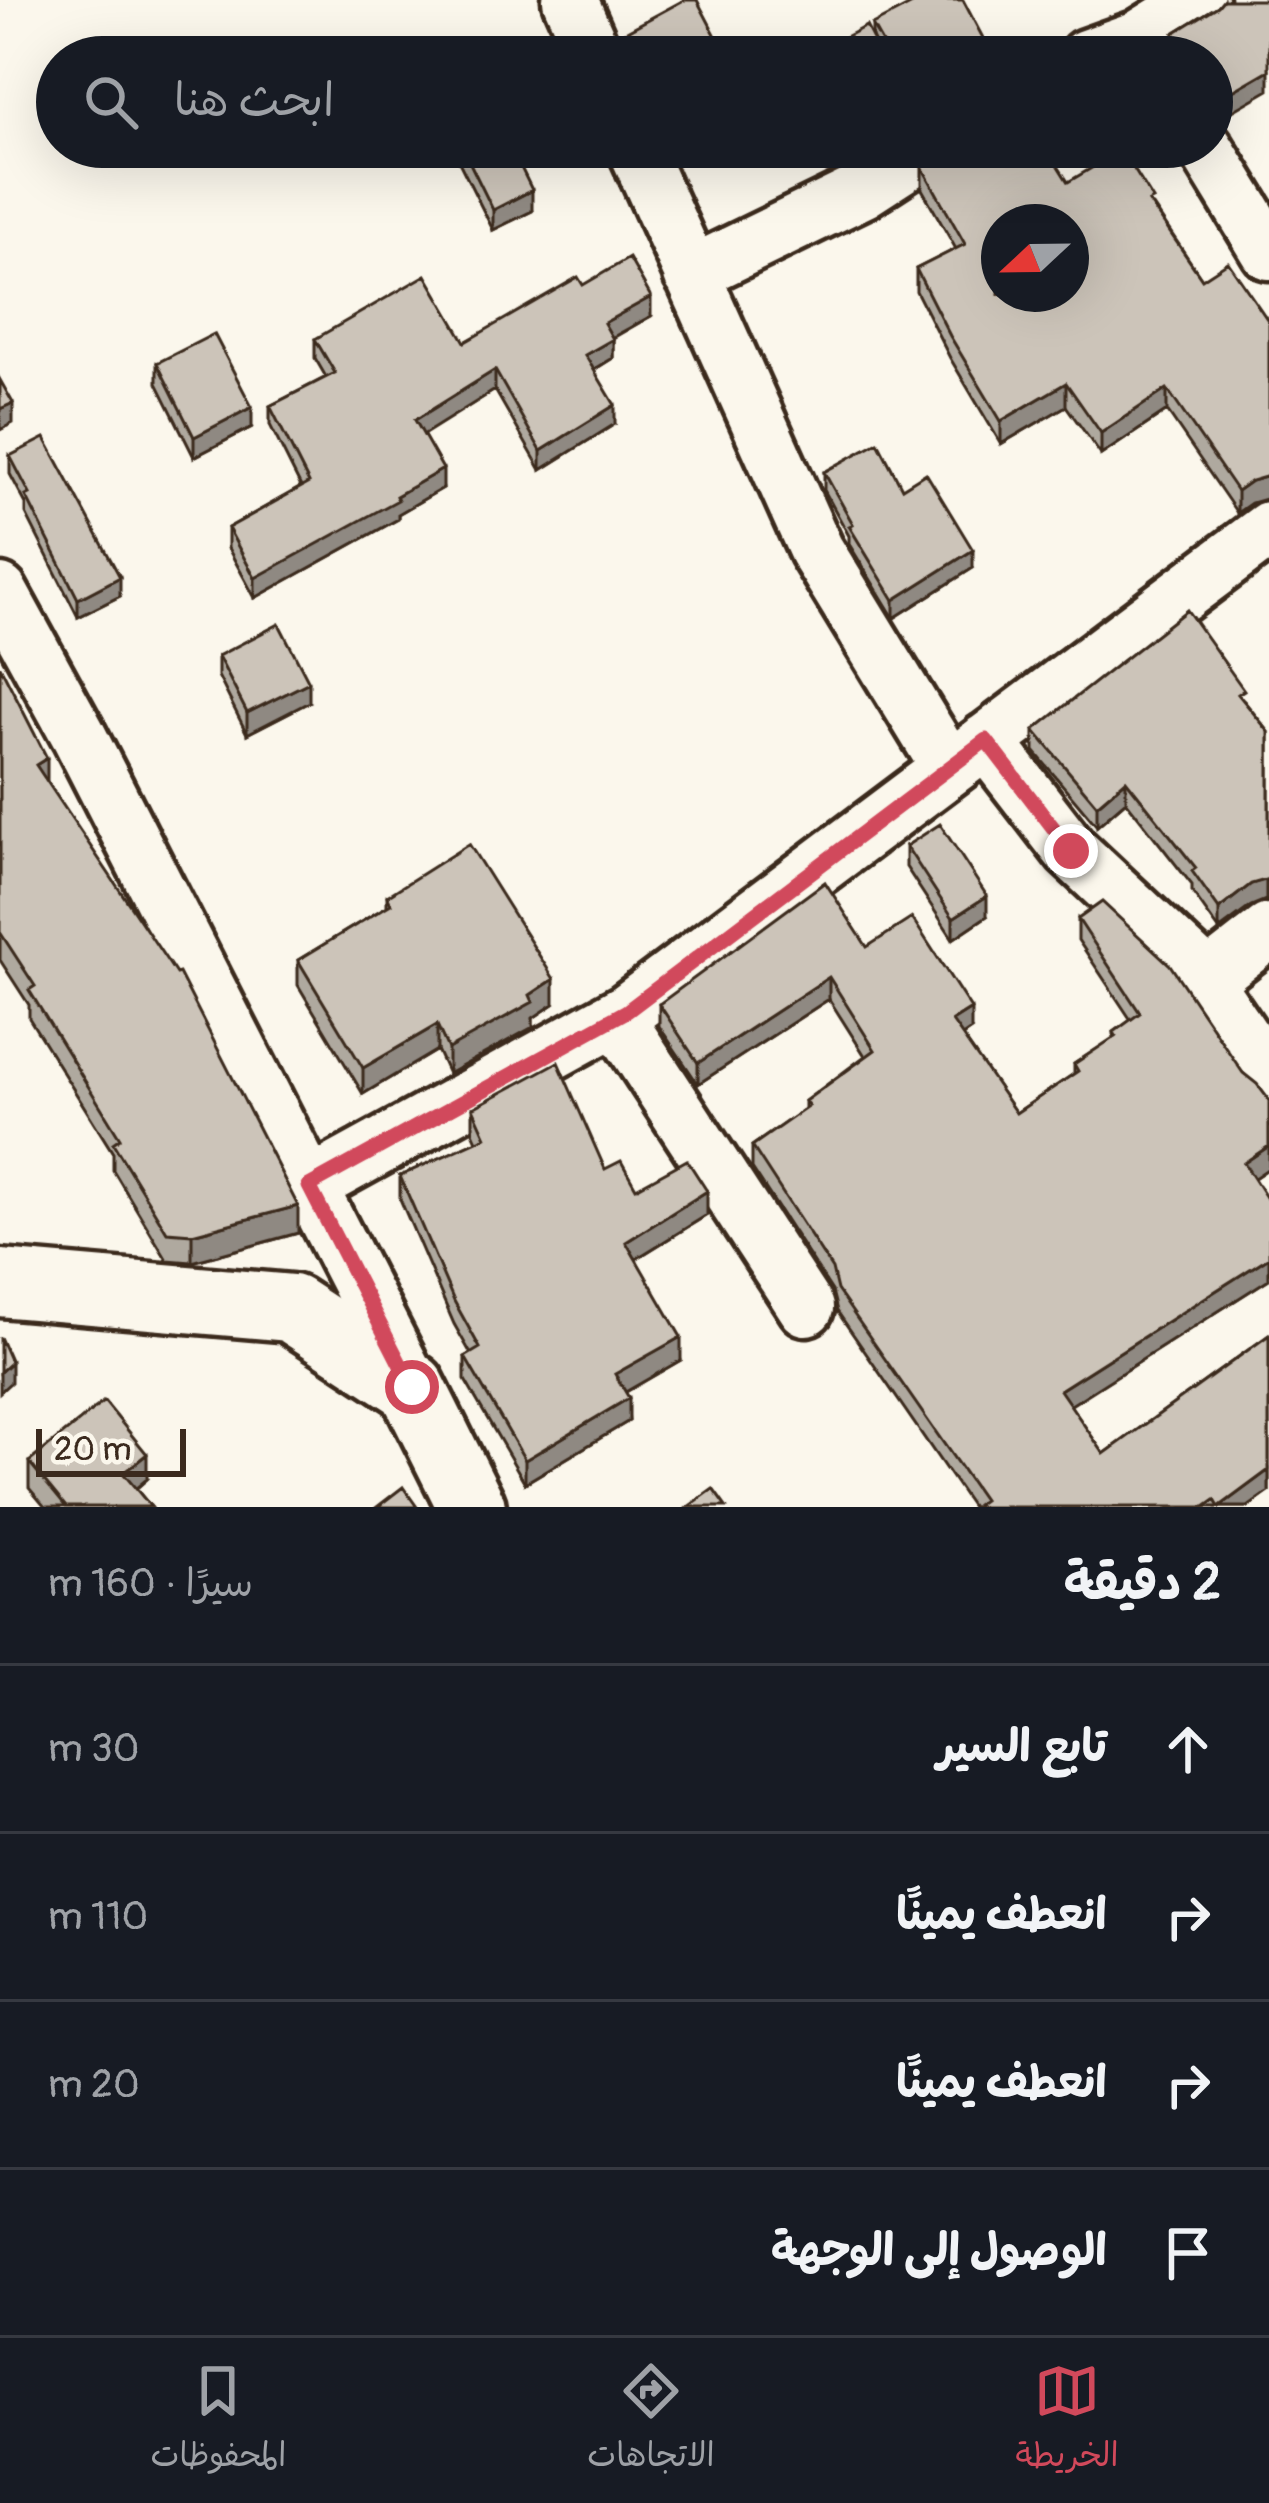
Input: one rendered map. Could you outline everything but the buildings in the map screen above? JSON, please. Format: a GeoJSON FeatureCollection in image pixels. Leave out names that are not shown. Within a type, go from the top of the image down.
{"type":"FeatureCollection","features":[{"type":"Feature","properties":{"kind":"street"},"geometry":{"type":"LineString","coordinates":[[570,0],[586,36]]}},
{"type":"Feature","properties":{"kind":"street"},"geometry":{"type":"LineString","coordinates":[[1136,32],[1200,0]]}},
{"type":"Feature","properties":{"kind":"street"},"geometry":{"type":"LineString","coordinates":[[644,168],[816,550],[968,754],[1194,966],[1269,1078]]}},
{"type":"Feature","properties":{"kind":"street"},"geometry":{"type":"LineString","coordinates":[[691,274],[862,190],[897,168]]}},
{"type":"Feature","properties":{"kind":"street"},"geometry":{"type":"LineString","coordinates":[[1218,168],[1269,252]]}},
{"type":"Feature","properties":{"kind":"street"},"geometry":{"type":"LineString","coordinates":[[309,1186],[616,1017],[1269,529]]}},
{"type":"Feature","properties":{"kind":"street"},"geometry":{"type":"LineString","coordinates":[[0,592],[79,736],[472,1507]]}},
{"type":"Feature","properties":{"kind":"street"},"geometry":{"type":"LineString","coordinates":[[1205,981],[1269,931]]}},
{"type":"Feature","properties":{"kind":"street"},"geometry":{"type":"LineString","coordinates":[[616,1017],[806,1308]]}},
{"type":"Feature","properties":{"kind":"street"},"geometry":{"type":"LineString","coordinates":[[0,1283],[291,1308],[412,1387]]}},
{"type":"Feature","properties":{"kind":"route"},"geometry":{"type":"LineString","coordinates":[[412,1387],[309,1186],[627,1011],[986,740],[1071,851]]}}]}
